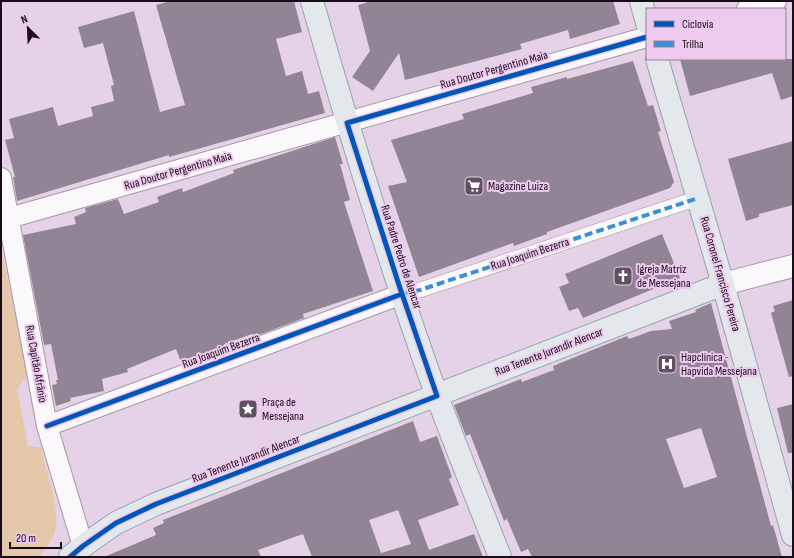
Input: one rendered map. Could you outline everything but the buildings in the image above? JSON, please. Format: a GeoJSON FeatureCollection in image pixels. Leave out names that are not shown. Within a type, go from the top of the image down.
{"type":"FeatureCollection","features":[{"type":"Feature","properties":{"kind":"main road","name":"Rua Padre Pedro de Alencar"},"geometry":{"type":"LineString","coordinates":[[312,1],[347,123],[402,294],[437,396],[500,557]]}},
{"type":"Feature","properties":{"kind":"main road"},"geometry":{"type":"LineString","coordinates":[[641,1],[646,19]]}},
{"type":"Feature","properties":{"kind":"main road","name":"Rua Coronel Francisco Pereira"},"geometry":{"type":"LineString","coordinates":[[658,60],[793,535]]}},
{"type":"Feature","properties":{"kind":"main road","name":"Rua Tenente Jurandir Alencar"},"geometry":{"type":"LineString","coordinates":[[77,552],[116,523],[156,504],[723,284]]}},
{"type":"Feature","properties":{"kind":"street"},"geometry":{"type":"LineString","coordinates":[[751,8],[776,1]]}},
{"type":"Feature","properties":{"kind":"street","name":"Rua Doutor Pergentino Maia"},"geometry":{"type":"LineString","coordinates":[[9,218],[646,37]]}},
{"type":"Feature","properties":{"kind":"street","name":"Rua Capitão Afrânio"},"geometry":{"type":"LineString","coordinates":[[1,178],[48,426],[77,552]]}},
{"type":"Feature","properties":{"kind":"street","name":"Rua Joaquim Bezerra"},"geometry":{"type":"LineString","coordinates":[[48,426],[402,294],[420,290],[698,198]]}},
{"type":"Feature","properties":{"kind":"street"},"geometry":{"type":"LineString","coordinates":[[723,284],[793,266]]}},
{"type":"Feature","properties":{"kind":"shaded area"},"geometry":{"type":"Polygon","coordinates":[[[1,248],[28,375],[17,389],[28,446],[41,448],[56,509],[55,531],[39,557],[1,557],[1,248]]]}},
{"type":"Feature","properties":{"kind":"marked path"},"geometry":{"type":"LineString","coordinates":[[402,294],[420,290],[698,198]]}},
{"type":"Feature","properties":{"kind":"cycle path"},"geometry":{"type":"LineString","coordinates":[[70,557],[116,523],[156,504],[437,396],[399,285],[347,123],[646,37]]}},
{"type":"Feature","properties":{"kind":"cycle path"},"geometry":{"type":"LineString","coordinates":[[47,426],[402,294]]}},
{"type":"Feature","properties":{"kind":"place","name":"Magazine Luiza"},"geometry":{"type":"Point","coordinates":[474,186]}},
{"type":"Feature","properties":{"kind":"place","name":"Igreja Matriz de Messejana"},"geometry":{"type":"Point","coordinates":[623,276]}},
{"type":"Feature","properties":{"kind":"place","name":"Hapclínica - Hapvida Messejana"},"geometry":{"type":"Point","coordinates":[667,364]}},
{"type":"Feature","properties":{"kind":"place","name":"Praça de Messejana"},"geometry":{"type":"Point","coordinates":[248,409]}}]}
